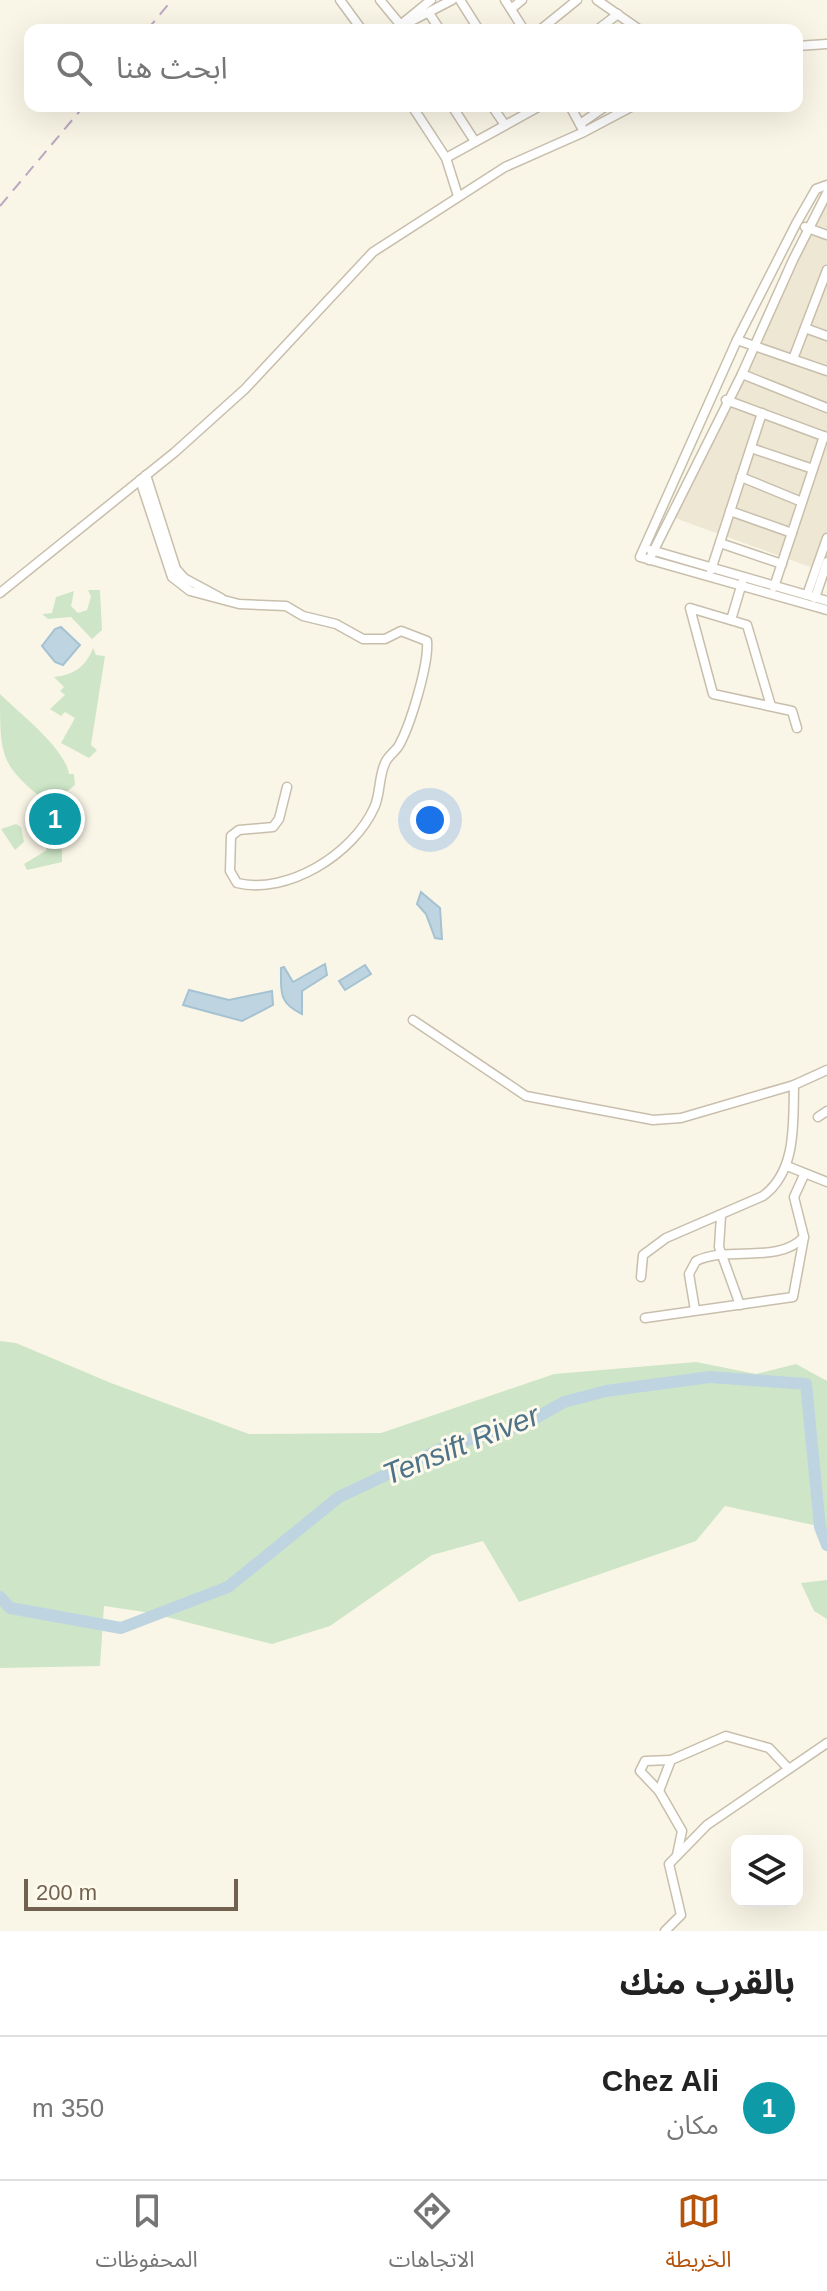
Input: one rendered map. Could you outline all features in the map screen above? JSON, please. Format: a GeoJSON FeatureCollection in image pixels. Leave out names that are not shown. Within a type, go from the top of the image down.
{"type":"FeatureCollection","features":[{"type":"Feature","properties":{"kind":"street"},"geometry":{"type":"LineString","coordinates":[[340,0],[358,24]]}},
{"type":"Feature","properties":{"kind":"street"},"geometry":{"type":"LineString","coordinates":[[380,0],[397,24]]}},
{"type":"Feature","properties":{"kind":"street"},"geometry":{"type":"LineString","coordinates":[[405,24],[426,4],[452,0]]}},
{"type":"Feature","properties":{"kind":"street"},"geometry":{"type":"LineString","coordinates":[[460,0],[475,24]]}},
{"type":"Feature","properties":{"kind":"street"},"geometry":{"type":"LineString","coordinates":[[505,0],[520,24]]}},
{"type":"Feature","properties":{"kind":"street"},"geometry":{"type":"LineString","coordinates":[[511,9],[522,0]]}},
{"type":"Feature","properties":{"kind":"street"},"geometry":{"type":"LineString","coordinates":[[547,24],[577,0]]}},
{"type":"Feature","properties":{"kind":"street"},"geometry":{"type":"LineString","coordinates":[[597,0],[632,24]]}},
{"type":"Feature","properties":{"kind":"street"},"geometry":{"type":"LineString","coordinates":[[426,4],[437,24]]}},
{"type":"Feature","properties":{"kind":"street"},"geometry":{"type":"LineString","coordinates":[[605,24],[618,14]]}},
{"type":"Feature","properties":{"kind":"street"},"geometry":{"type":"LineString","coordinates":[[803,46],[827,44]]}},
{"type":"Feature","properties":{"kind":"street"},"geometry":{"type":"LineString","coordinates":[[416,112],[446,158],[458,196]]}},
{"type":"Feature","properties":{"kind":"street"},"geometry":{"type":"LineString","coordinates":[[456,112],[474,140]]}},
{"type":"Feature","properties":{"kind":"street"},"geometry":{"type":"LineString","coordinates":[[496,112],[505,125]]}},
{"type":"Feature","properties":{"kind":"street"},"geometry":{"type":"LineString","coordinates":[[446,158],[525,112]]}},
{"type":"Feature","properties":{"kind":"street"},"geometry":{"type":"LineString","coordinates":[[573,112],[582,128]]}},
{"type":"Feature","properties":{"kind":"street"},"geometry":{"type":"LineString","coordinates":[[582,128],[599,112]]}},
{"type":"Feature","properties":{"kind":"street"},"geometry":{"type":"LineString","coordinates":[[0,593],[143,477],[263,372],[373,252],[516,161],[619,112]]}},
{"type":"Feature","properties":{"kind":"street"},"geometry":{"type":"LineString","coordinates":[[649,553],[670,490],[737,340],[816,189],[827,185]]}},
{"type":"Feature","properties":{"kind":"street"},"geometry":{"type":"LineString","coordinates":[[649,553],[740,378],[808,228],[827,194],[816,189]]}},
{"type":"Feature","properties":{"kind":"street"},"geometry":{"type":"LineString","coordinates":[[796,224],[827,235]]}},
{"type":"Feature","properties":{"kind":"street"},"geometry":{"type":"LineString","coordinates":[[781,255],[793,260]]}},
{"type":"Feature","properties":{"kind":"street"},"geometry":{"type":"LineString","coordinates":[[793,359],[827,270]]}},
{"type":"Feature","properties":{"kind":"street"},"geometry":{"type":"LineString","coordinates":[[767,282],[781,288]]}},
{"type":"Feature","properties":{"kind":"street"},"geometry":{"type":"LineString","coordinates":[[752,311],[768,317]]}},
{"type":"Feature","properties":{"kind":"street"},"geometry":{"type":"LineString","coordinates":[[805,328],[827,336]]}},
{"type":"Feature","properties":{"kind":"street"},"geometry":{"type":"LineString","coordinates":[[737,340],[827,371]]}},
{"type":"Feature","properties":{"kind":"street"},"geometry":{"type":"LineString","coordinates":[[722,374],[827,408]]}},
{"type":"Feature","properties":{"kind":"street"},"geometry":{"type":"LineString","coordinates":[[709,403],[762,413],[825,437],[774,587]]}},
{"type":"Feature","properties":{"kind":"street"},"geometry":{"type":"LineString","coordinates":[[711,570],[762,413]]}},
{"type":"Feature","properties":{"kind":"street"},"geometry":{"type":"LineString","coordinates":[[696,432],[708,439]]}},
{"type":"Feature","properties":{"kind":"street"},"geometry":{"type":"LineString","coordinates":[[751,448],[813,469]]}},
{"type":"Feature","properties":{"kind":"street"},"geometry":{"type":"LineString","coordinates":[[682,462],[694,468]]}},
{"type":"Feature","properties":{"kind":"street"},"geometry":{"type":"LineString","coordinates":[[143,477],[176,569],[199,591],[225,601],[286,606],[303,616],[331,622],[363,639],[385,639],[401,631],[427,641],[409,722],[397,748],[385,763],[375,806],[352,841],[333,857],[293,877],[237,883],[230,871],[231,836],[239,830],[273,827],[287,787]]}},
{"type":"Feature","properties":{"kind":"street"},"geometry":{"type":"LineString","coordinates":[[741,477],[802,502]]}},
{"type":"Feature","properties":{"kind":"street"},"geometry":{"type":"LineString","coordinates":[[670,490],[680,495]]}},
{"type":"Feature","properties":{"kind":"street"},"geometry":{"type":"LineString","coordinates":[[730,511],[792,533]]}},
{"type":"Feature","properties":{"kind":"street"},"geometry":{"type":"LineString","coordinates":[[811,596],[827,538]]}},
{"type":"Feature","properties":{"kind":"street"},"geometry":{"type":"LineString","coordinates":[[720,543],[782,564]]}},
{"type":"Feature","properties":{"kind":"street"},"geometry":{"type":"LineString","coordinates":[[649,553],[742,582],[827,601]]}},
{"type":"Feature","properties":{"kind":"street"},"geometry":{"type":"LineString","coordinates":[[649,553],[827,610]]}},
{"type":"Feature","properties":{"kind":"street"},"geometry":{"type":"LineString","coordinates":[[811,596],[827,562]]}},
{"type":"Feature","properties":{"kind":"street"},"geometry":{"type":"LineString","coordinates":[[731,620],[742,582]]}},
{"type":"Feature","properties":{"kind":"street"},"geometry":{"type":"LineString","coordinates":[[771,706],[747,625],[690,608],[713,694],[792,711],[797,728]]}},
{"type":"Feature","properties":{"kind":"street"},"geometry":{"type":"LineString","coordinates":[[413,1020],[526,1096],[653,1120],[681,1118],[794,1085],[827,1070]]}},
{"type":"Feature","properties":{"kind":"street"},"geometry":{"type":"LineString","coordinates":[[641,1277],[640,1261],[646,1252],[666,1238],[767,1194],[787,1166],[794,1085]]}},
{"type":"Feature","properties":{"kind":"street"},"geometry":{"type":"LineString","coordinates":[[818,1117],[827,1111]]}},
{"type":"Feature","properties":{"kind":"street"},"geometry":{"type":"LineString","coordinates":[[787,1166],[827,1182]]}},
{"type":"Feature","properties":{"kind":"street"},"geometry":{"type":"LineString","coordinates":[[645,1318],[793,1297],[804,1237],[794,1199],[804,1175]]}},
{"type":"Feature","properties":{"kind":"street"},"geometry":{"type":"LineString","coordinates":[[721,1216],[720,1253],[740,1305]]}},
{"type":"Feature","properties":{"kind":"street"},"geometry":{"type":"LineString","coordinates":[[695,1310],[690,1267],[701,1258],[720,1253],[779,1250],[804,1237]]}},
{"type":"Feature","properties":{"kind":"street"},"geometry":{"type":"LineString","coordinates":[[677,1856],[682,1831],[659,1791],[640,1771],[645,1761],[671,1760],[726,1736],[769,1748],[787,1767]]}},
{"type":"Feature","properties":{"kind":"street"},"geometry":{"type":"LineString","coordinates":[[665,1931],[681,1915],[669,1864],[707,1825],[787,1767],[827,1743]]}},
{"type":"Feature","properties":{"kind":"street"},"geometry":{"type":"LineString","coordinates":[[659,1791],[671,1760]]}},
{"type":"Feature","properties":{"kind":"shaded area"},"geometry":{"type":"Polygon","coordinates":[[[824,184],[827,185],[827,573],[672,517],[785,277],[824,184]]]}},
{"type":"Feature","properties":{"kind":"green space"},"geometry":{"type":"Polygon","coordinates":[[[88,590],[100,590],[102,630],[92,639],[71,617],[48,619],[42,614],[52,613],[56,597],[74,591],[71,606],[78,613],[87,610],[91,597],[88,590]]]}},
{"type":"Feature","properties":{"kind":"green space"},"geometry":{"type":"Polygon","coordinates":[[[93,648],[96,655],[105,656],[91,745],[97,750],[89,758],[61,743],[75,718],[65,712],[61,716],[50,709],[65,695],[60,691],[64,687],[54,677],[78,669],[93,648]]]}},
{"type":"Feature","properties":{"kind":"green space"},"geometry":{"type":"Polygon","coordinates":[[[0,694],[50,742],[66,764],[69,774],[74,774],[75,785],[50,805],[21,780],[6,758],[1,733],[0,694]]]}},
{"type":"Feature","properties":{"kind":"green space"},"geometry":{"type":"Polygon","coordinates":[[[70,792],[83,808],[67,822],[54,805],[70,792]]]}},
{"type":"Feature","properties":{"kind":"green space"},"geometry":{"type":"Polygon","coordinates":[[[50,818],[62,839],[62,862],[27,870],[24,864],[47,850],[40,833],[50,818]]]}},
{"type":"Feature","properties":{"kind":"green space"},"geometry":{"type":"Polygon","coordinates":[[[16,824],[21,827],[24,842],[15,850],[1,829],[16,824]]]}},
{"type":"Feature","properties":{"kind":"green space"},"geometry":{"type":"Polygon","coordinates":[[[0,1341],[16,1343],[111,1383],[249,1434],[381,1433],[554,1374],[696,1362],[756,1374],[796,1364],[827,1381],[827,1528],[725,1506],[696,1541],[519,1602],[483,1541],[432,1555],[330,1626],[272,1644],[151,1613],[104,1606],[100,1666],[0,1668],[0,1341]]]}},
{"type":"Feature","properties":{"kind":"green space"},"geometry":{"type":"Polygon","coordinates":[[[827,1580],[827,1619],[814,1611],[801,1583],[827,1580]]]}},
{"type":"Feature","properties":{"kind":"water"},"geometry":{"type":"Polygon","coordinates":[[[61,627],[80,645],[63,665],[55,662],[42,646],[55,629],[61,627]]]}},
{"type":"Feature","properties":{"kind":"water"},"geometry":{"type":"Polygon","coordinates":[[[421,892],[440,908],[442,939],[435,938],[426,914],[417,904],[421,892]]]}},
{"type":"Feature","properties":{"kind":"water"},"geometry":{"type":"Polygon","coordinates":[[[325,964],[327,975],[302,991],[302,1014],[294,1010],[282,996],[281,968],[284,967],[293,982],[325,964]]]}},
{"type":"Feature","properties":{"kind":"water"},"geometry":{"type":"Polygon","coordinates":[[[365,965],[371,974],[345,990],[339,981],[365,965]]]}},
{"type":"Feature","properties":{"kind":"water"},"geometry":{"type":"Polygon","coordinates":[[[189,990],[229,1000],[272,991],[273,1005],[242,1021],[183,1005],[189,990]]]}},
{"type":"Feature","properties":{"kind":"waterway","name":"Tensift River"},"geometry":{"type":"LineString","coordinates":[[0,1597],[10,1608],[121,1628],[228,1587],[339,1497],[447,1446],[525,1424],[564,1402],[606,1391],[710,1377],[806,1384],[820,1527],[827,1545]]}},
{"type":"Feature","properties":{"kind":"railway"},"geometry":{"type":"LineString","coordinates":[[152,24],[172,0]]}},
{"type":"Feature","properties":{"kind":"railway"},"geometry":{"type":"LineString","coordinates":[[0,206],[79,112]]}},
{"type":"Feature","properties":{"kind":"place","name":"Chez Ali"},"geometry":{"type":"Point","coordinates":[55,819]}}]}
